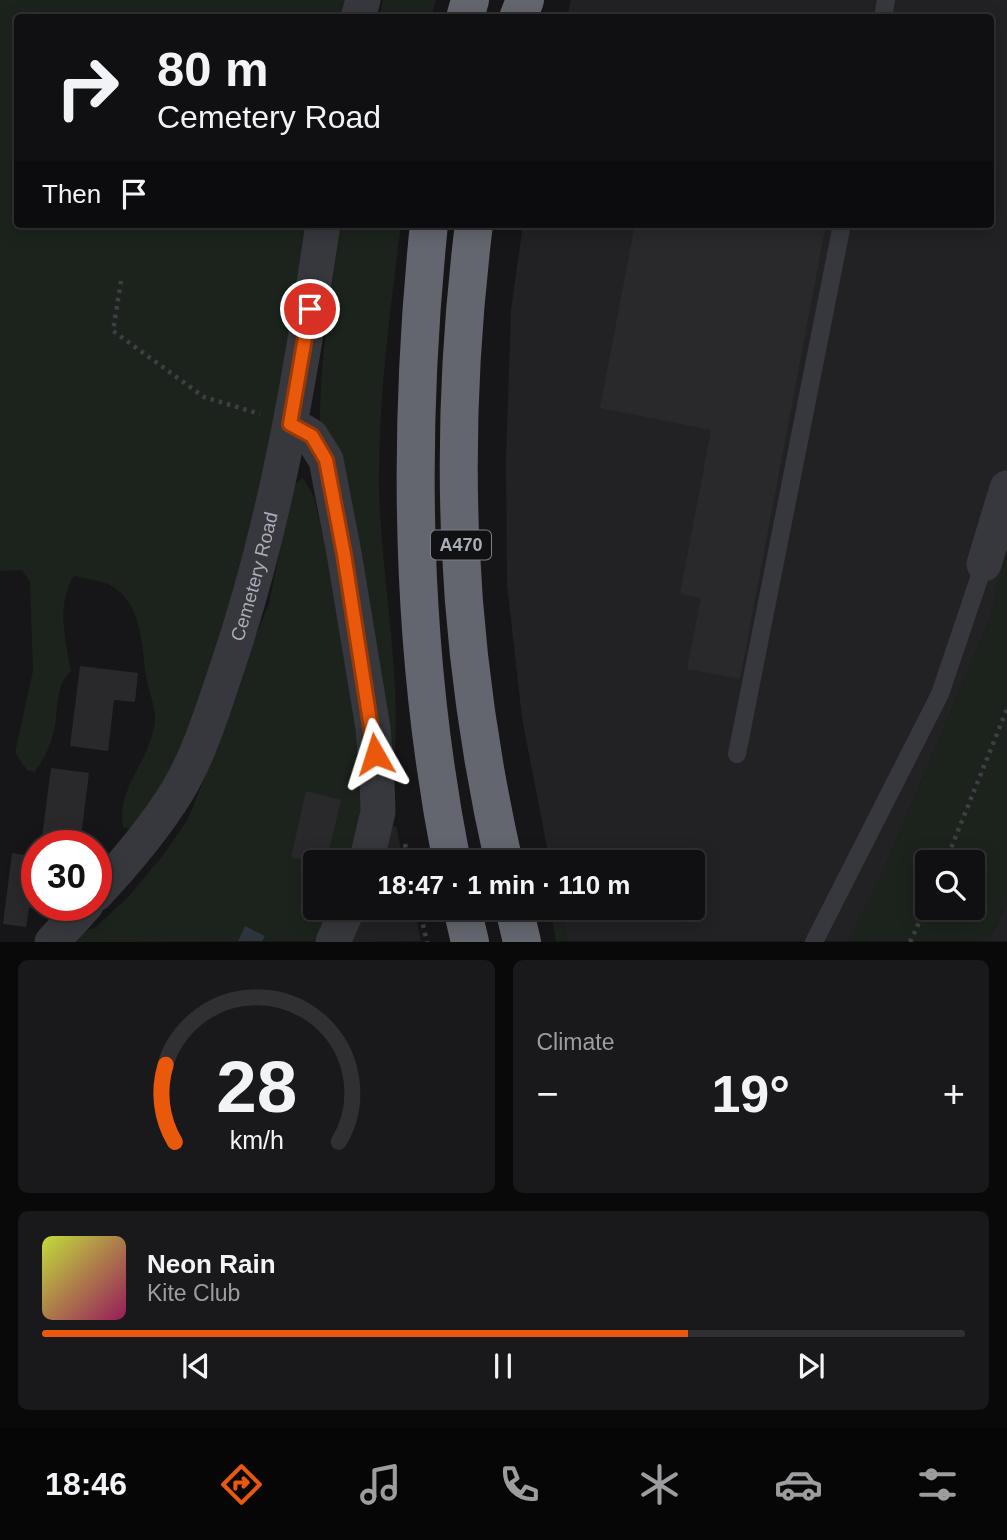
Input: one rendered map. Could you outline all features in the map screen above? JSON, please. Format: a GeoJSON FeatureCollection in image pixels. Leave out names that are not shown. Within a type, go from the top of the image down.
{"type":"FeatureCollection","features":[{"type":"Feature","properties":{"kind":"highway","name":"A470"},"geometry":{"type":"LineString","coordinates":[[429,228],[415,405],[415,549],[422,668],[436,781],[450,850]]}},
{"type":"Feature","properties":{"kind":"highway","name":"A470"},"geometry":{"type":"LineString","coordinates":[[474,228],[464,308],[457,443],[463,599],[482,756],[501,850]]}},
{"type":"Feature","properties":{"kind":"highway"},"geometry":{"type":"LineString","coordinates":[[465,920],[470,942]]}},
{"type":"Feature","properties":{"kind":"highway"},"geometry":{"type":"LineString","coordinates":[[517,920],[522,942]]}},
{"type":"Feature","properties":{"kind":"street","name":"Cemetery Road"},"geometry":{"type":"LineString","coordinates":[[112,875],[150,831],[193,761],[252,586],[290,424],[322,228]]}},
{"type":"Feature","properties":{"kind":"street"},"geometry":{"type":"LineString","coordinates":[[290,424],[312,436],[326,460],[344,554],[373,728],[378,812],[369,850]]}},
{"type":"Feature","properties":{"kind":"street"},"geometry":{"type":"LineString","coordinates":[[984,564],[1007,488]]}},
{"type":"Feature","properties":{"kind":"street"},"geometry":{"type":"LineString","coordinates":[[333,942],[343,920]]}},
{"type":"Feature","properties":{"kind":"street"},"geometry":{"type":"LineString","coordinates":[[52,942],[71,921]]}},
{"type":"Feature","properties":{"kind":"lane"},"geometry":{"type":"LineString","coordinates":[[737,754],[841,228]]}},
{"type":"Feature","properties":{"kind":"lane"},"geometry":{"type":"LineString","coordinates":[[814,942],[940,694],[984,564]]}},
{"type":"Feature","properties":{"kind":"path"},"geometry":{"type":"LineString","coordinates":[[121,281],[113,331],[204,397],[290,424]]}},
{"type":"Feature","properties":{"kind":"path"},"geometry":{"type":"LineString","coordinates":[[949,850],[1007,709]]}},
{"type":"Feature","properties":{"kind":"path"},"geometry":{"type":"LineString","coordinates":[[422,920],[427,942]]}},
{"type":"Feature","properties":{"kind":"path"},"geometry":{"type":"LineString","coordinates":[[910,942],[920,920]]}},
{"type":"Feature","properties":{"kind":"shaded area"},"geometry":{"type":"Polygon","coordinates":[[[0,0],[351,0],[346,14],[14,14],[14,228],[306,228],[269,459],[239,596],[192,734],[136,831],[123,827],[124,801],[150,741],[155,716],[142,641],[129,603],[110,585],[74,576],[68,587],[64,610],[71,671],[59,691],[51,741],[35,772],[27,770],[15,753],[33,671],[30,582],[22,570],[0,571],[0,0]]]}},
{"type":"Feature","properties":{"kind":"shaded area"},"geometry":{"type":"Polygon","coordinates":[[[383,0],[436,0],[432,14],[380,14],[383,0]]]}},
{"type":"Feature","properties":{"kind":"shaded area"},"geometry":{"type":"Polygon","coordinates":[[[571,0],[1007,0],[1007,551],[990,619],[885,867],[848,941],[568,941],[563,920],[705,920],[705,850],[547,850],[522,718],[507,584],[506,459],[511,310],[522,228],[994,228],[994,14],[568,14],[571,0]]]}},
{"type":"Feature","properties":{"kind":"shaded area"},"geometry":{"type":"Polygon","coordinates":[[[339,228],[401,228],[386,356],[379,456],[381,523],[395,695],[394,764],[377,780],[368,850],[303,850],[303,920],[343,920],[333,941],[52,942],[56,937],[95,928],[102,921],[112,921],[112,912],[164,854],[188,819],[222,734],[242,668],[269,604],[293,485],[303,478],[314,497],[351,661],[320,418],[324,345],[339,228]]]}},
{"type":"Feature","properties":{"kind":"shaded area"},"geometry":{"type":"Polygon","coordinates":[[[1007,551],[1007,902],[989,941],[848,941],[885,867],[990,619],[1007,551]]]}},
{"type":"Feature","properties":{"kind":"shaded area"},"geometry":{"type":"Polygon","coordinates":[[[396,826],[401,850],[380,850],[388,827],[396,826]]]}},
{"type":"Feature","properties":{"kind":"shaded area"},"geometry":{"type":"Polygon","coordinates":[[[1007,902],[1007,941],[989,941],[1007,902]]]}},
{"type":"Feature","properties":{"kind":"shaded area"},"geometry":{"type":"Polygon","coordinates":[[[356,920],[417,920],[421,941],[349,942],[356,920]]]}},
{"type":"Feature","properties":{"kind":"shaded area"},"geometry":{"type":"Polygon","coordinates":[[[552,920],[563,920],[568,941],[556,941],[552,920]]]}},
{"type":"Feature","properties":{"kind":"shaded area"},"geometry":{"type":"Polygon","coordinates":[[[245,926],[265,936],[262,941],[238,941],[245,926]]]}},
{"type":"Feature","properties":{"kind":"building"},"geometry":{"type":"Polygon","coordinates":[[[634,228],[825,228],[740,679],[687,669],[701,598],[680,594],[711,430],[600,408],[634,228]]]}},
{"type":"Feature","properties":{"kind":"building"},"geometry":{"type":"Polygon","coordinates":[[[80,666],[138,673],[135,702],[114,700],[108,751],[70,746],[80,666]]]}},
{"type":"Feature","properties":{"kind":"building"},"geometry":{"type":"Polygon","coordinates":[[[51,768],[89,773],[82,830],[43,830],[51,768]]]}},
{"type":"Feature","properties":{"kind":"building"},"geometry":{"type":"Polygon","coordinates":[[[306,791],[341,800],[329,850],[303,850],[303,860],[291,858],[306,791]]]}},
{"type":"Feature","properties":{"kind":"building"},"geometry":{"type":"Polygon","coordinates":[[[12,853],[21,854],[21,921],[27,921],[26,927],[3,924],[12,853]]]}},
{"type":"Feature","properties":{"kind":"route"},"geometry":{"type":"LineString","coordinates":[[310,309],[290,424],[312,436],[326,460],[373,728],[375,754]]}}]}
